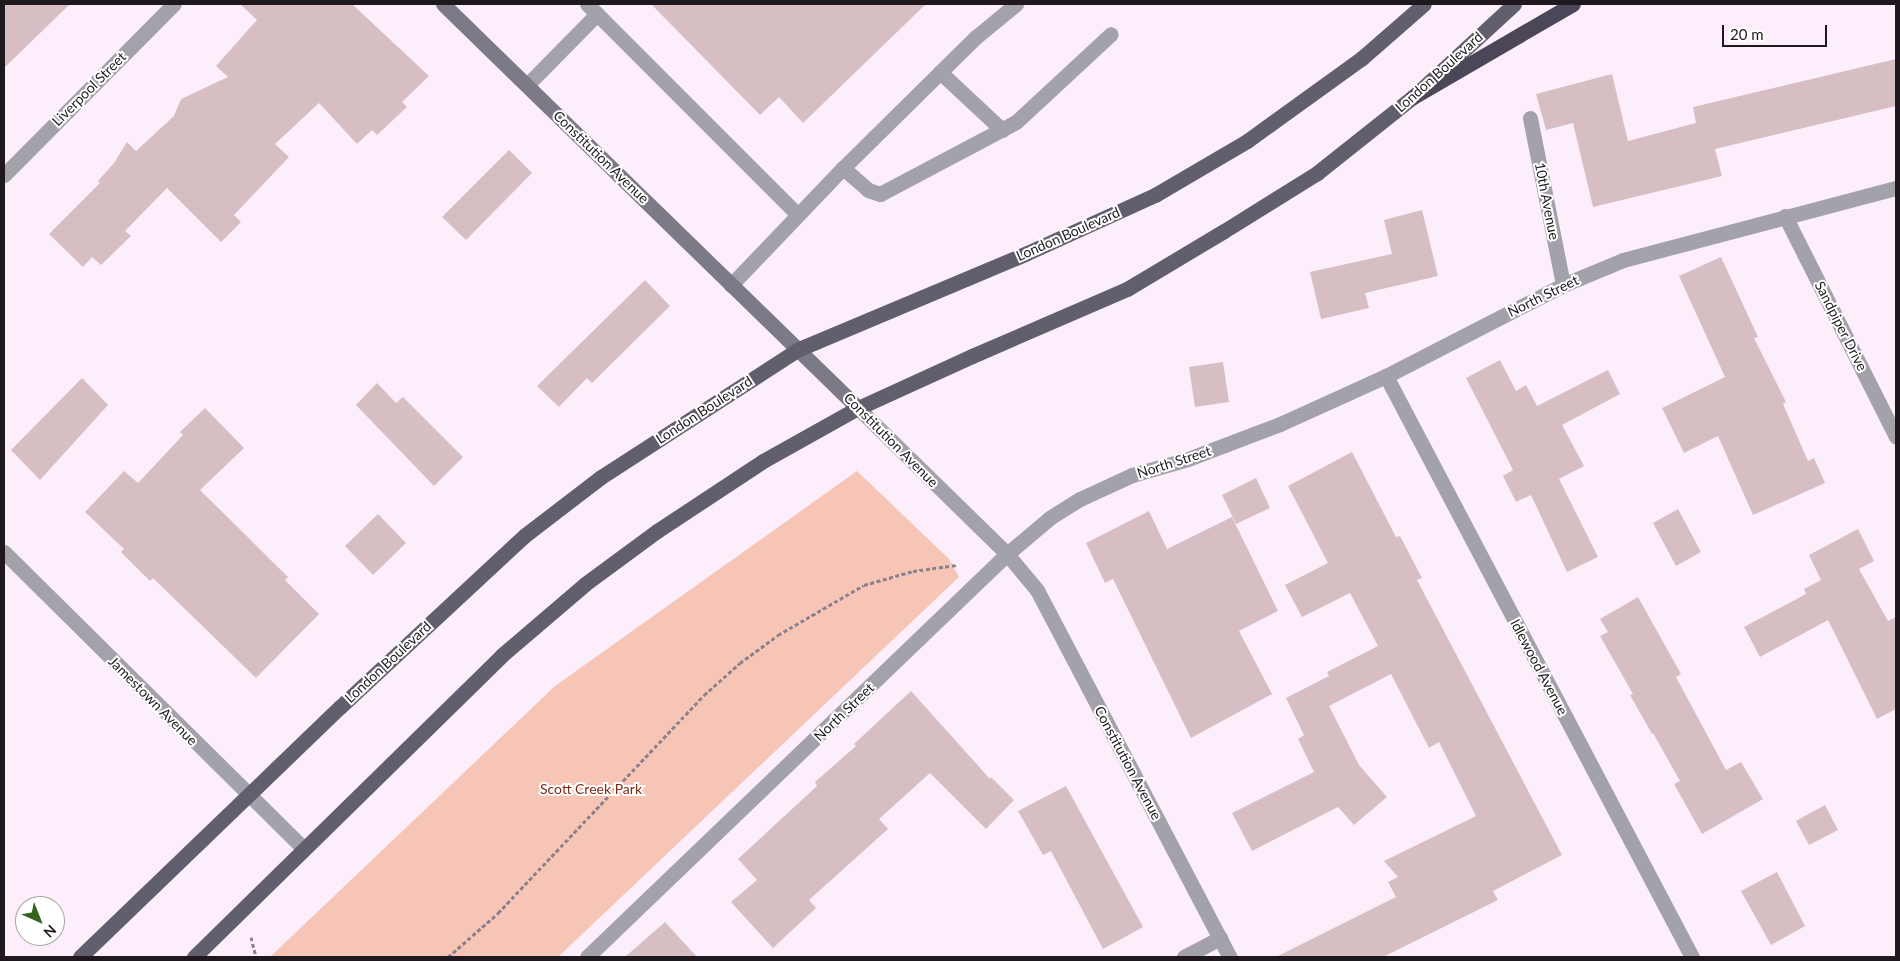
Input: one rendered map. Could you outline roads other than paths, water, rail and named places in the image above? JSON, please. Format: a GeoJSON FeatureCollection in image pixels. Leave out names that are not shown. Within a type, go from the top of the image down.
{"type":"FeatureCollection","features":[{"type":"Feature","properties":{"kind":"highway"},"geometry":{"type":"LineString","coordinates":[[1413,97],[1573,4]]}},
{"type":"Feature","properties":{"kind":"main road","name":"London Boulevard"},"geometry":{"type":"LineString","coordinates":[[80,957],[524,536],[601,477],[799,349],[1027,253],[1155,195],[1255,136],[1362,58],[1424,4]]}},
{"type":"Feature","properties":{"kind":"main road","name":"London Boulevard"},"geometry":{"type":"LineString","coordinates":[[194,957],[502,655],[585,584],[656,531],[763,460],[858,408],[1127,289],[1317,173],[1413,97],[1514,4]]}},
{"type":"Feature","properties":{"kind":"street","name":"Liverpool Street"},"geometry":{"type":"LineString","coordinates":[[4,175],[174,4]]}},
{"type":"Feature","properties":{"kind":"street","name":"Constitution Avenue"},"geometry":{"type":"LineString","coordinates":[[444,4],[1007,554],[1037,590],[1230,957]]}},
{"type":"Feature","properties":{"kind":"street"},"geometry":{"type":"LineString","coordinates":[[731,285],[797,214],[976,36],[1016,4]]}},
{"type":"Feature","properties":{"kind":"street"},"geometry":{"type":"LineString","coordinates":[[527,85],[592,9],[797,214]]}},
{"type":"Feature","properties":{"kind":"street"},"geometry":{"type":"LineString","coordinates":[[843,168],[868,190],[880,194],[1016,122],[1111,34]]}},
{"type":"Feature","properties":{"kind":"street"},"geometry":{"type":"LineString","coordinates":[[940,72],[1002,130]]}},
{"type":"Feature","properties":{"kind":"street","name":"10th Avenue"},"geometry":{"type":"LineString","coordinates":[[1530,118],[1563,285]]}},
{"type":"Feature","properties":{"kind":"street","name":"North Street"},"geometry":{"type":"LineString","coordinates":[[587,957],[1007,554],[1051,517],[1080,499],[1132,475],[1188,459],[1280,424],[1386,376],[1563,285],[1623,260],[1896,188]]}},
{"type":"Feature","properties":{"kind":"street","name":"Sandpiper Drive"},"geometry":{"type":"LineString","coordinates":[[1785,216],[1896,437]]}},
{"type":"Feature","properties":{"kind":"street","name":"Idlewood Avenue"},"geometry":{"type":"LineString","coordinates":[[1386,376],[1692,957]]}},
{"type":"Feature","properties":{"kind":"street","name":"Jamestown Avenue"},"geometry":{"type":"LineString","coordinates":[[4,552],[304,849]]}},
{"type":"Feature","properties":{"kind":"street"},"geometry":{"type":"LineString","coordinates":[[1184,957],[1220,938]]}},
{"type":"Feature","properties":{"kind":"park label","name":"Scott Creek Park"},"geometry":{"type":"Point","coordinates":[591,789]}}]}
